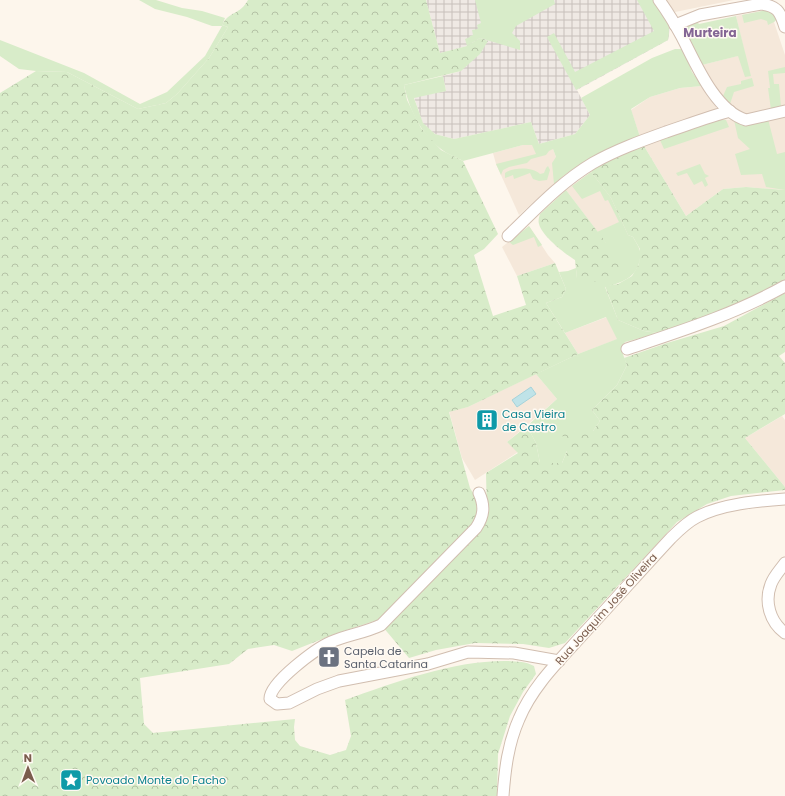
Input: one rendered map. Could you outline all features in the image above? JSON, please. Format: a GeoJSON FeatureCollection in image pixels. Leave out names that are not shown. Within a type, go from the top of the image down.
{"type":"FeatureCollection","features":[{"type":"Feature","properties":{"kind":"street"},"geometry":{"type":"LineString","coordinates":[[659,0],[675,25],[702,78],[730,111],[746,120],[785,111]]}},
{"type":"Feature","properties":{"kind":"street"},"geometry":{"type":"LineString","coordinates":[[675,25],[700,15],[761,4],[771,5],[778,10],[785,27]]}},
{"type":"Feature","properties":{"kind":"street"},"geometry":{"type":"LineString","coordinates":[[508,236],[554,192],[593,164],[614,152],[730,111]]}},
{"type":"Feature","properties":{"kind":"street"},"geometry":{"type":"LineString","coordinates":[[627,349],[683,330],[745,306],[785,286]]}},
{"type":"Feature","properties":{"kind":"street"},"geometry":{"type":"LineString","coordinates":[[479,493],[482,500],[482,520],[476,528],[380,625],[369,631],[332,642],[320,648],[281,679],[272,690],[270,699],[278,704],[289,703],[317,688],[339,681],[428,664],[468,652],[514,653],[559,661]]}},
{"type":"Feature","properties":{"kind":"street","name":"Rua Joaquim José Oliveira"},"geometry":{"type":"LineString","coordinates":[[503,796],[512,735],[536,689],[559,661],[683,526],[712,510],[730,506],[785,499]]}},
{"type":"Feature","properties":{"kind":"street"},"geometry":{"type":"LineString","coordinates":[[785,563],[770,585],[768,601],[768,607],[772,618],[785,633]]}},
{"type":"Feature","properties":{"kind":"shaded area"},"geometry":{"type":"Polygon","coordinates":[[[426,0],[653,0],[670,29],[668,40],[577,90],[590,115],[575,134],[539,144],[531,122],[454,139],[435,134],[423,124],[414,97],[446,91],[443,76],[461,71],[467,46],[440,53],[426,0]]]}},
{"type":"Feature","properties":{"kind":"shaded area"},"geometry":{"type":"Polygon","coordinates":[[[664,0],[734,0],[675,12],[664,0]]]}},
{"type":"Feature","properties":{"kind":"shaded area"},"geometry":{"type":"Polygon","coordinates":[[[764,9],[777,19],[774,22],[785,55],[785,106],[744,116],[730,104],[704,74],[702,65],[745,54],[736,16],[762,11],[764,9]]]}},
{"type":"Feature","properties":{"kind":"shaded area"},"geometry":{"type":"Polygon","coordinates":[[[702,86],[716,102],[714,112],[640,137],[631,110],[650,97],[680,88],[702,86]]]}},
{"type":"Feature","properties":{"kind":"shaded area"},"geometry":{"type":"Polygon","coordinates":[[[785,115],[785,190],[746,187],[723,189],[686,216],[644,146],[716,119],[734,120],[785,115]]]}},
{"type":"Feature","properties":{"kind":"shaded area"},"geometry":{"type":"Polygon","coordinates":[[[523,145],[553,149],[563,176],[519,215],[496,164],[493,153],[523,145]]]}},
{"type":"Feature","properties":{"kind":"shaded area"},"geometry":{"type":"Polygon","coordinates":[[[591,172],[611,198],[628,235],[606,243],[566,190],[591,172]]]}},
{"type":"Feature","properties":{"kind":"shaded area"},"geometry":{"type":"Polygon","coordinates":[[[529,226],[555,263],[517,276],[502,247],[529,226]]]}},
{"type":"Feature","properties":{"kind":"shaded area"},"geometry":{"type":"Polygon","coordinates":[[[607,317],[618,339],[578,354],[565,333],[607,317]]]}},
{"type":"Feature","properties":{"kind":"shaded area"},"geometry":{"type":"Polygon","coordinates":[[[536,374],[557,399],[507,442],[518,452],[475,480],[462,458],[449,411],[468,407],[536,374]]]}},
{"type":"Feature","properties":{"kind":"shaded area"},"geometry":{"type":"Polygon","coordinates":[[[782,416],[785,420],[785,487],[745,438],[782,416]]]}},
{"type":"Feature","properties":{"kind":"green space"},"geometry":{"type":"Polygon","coordinates":[[[139,0],[156,0],[182,8],[202,11],[225,18],[222,25],[228,27],[209,58],[177,94],[166,103],[138,109],[67,72],[19,69],[0,56],[0,40],[84,73],[140,104],[167,92],[205,56],[222,26],[212,26],[187,17],[155,9],[139,0]]]}},
{"type":"Feature","properties":{"kind":"green space"},"geometry":{"type":"Polygon","coordinates":[[[248,0],[426,0],[440,53],[467,46],[480,38],[488,41],[480,54],[461,71],[404,85],[407,100],[421,128],[441,150],[463,161],[498,234],[484,249],[474,255],[493,316],[526,305],[517,276],[555,263],[566,289],[562,297],[546,303],[578,354],[468,407],[449,412],[470,488],[487,516],[486,473],[518,453],[507,442],[527,426],[536,443],[540,463],[562,463],[567,451],[562,434],[575,431],[593,431],[600,421],[592,410],[617,385],[627,365],[624,358],[724,326],[785,293],[785,352],[779,356],[785,363],[785,414],[745,438],[785,487],[785,490],[731,496],[707,504],[677,522],[565,643],[549,648],[523,644],[475,643],[436,650],[409,658],[377,620],[335,634],[292,651],[274,645],[248,649],[229,664],[140,678],[144,724],[153,733],[295,719],[295,740],[300,746],[330,755],[346,750],[351,736],[345,700],[405,679],[446,668],[488,662],[508,661],[528,663],[534,666],[536,674],[523,692],[510,716],[498,754],[497,796],[0,796],[0,93],[36,71],[67,72],[138,109],[166,103],[177,94],[209,58],[228,27],[222,25],[228,17],[242,8],[248,0]]]}},
{"type":"Feature","properties":{"kind":"green space"},"geometry":{"type":"Polygon","coordinates":[[[475,0],[554,0],[555,4],[516,26],[512,33],[520,41],[520,50],[480,38],[467,46],[465,39],[473,35],[472,30],[478,29],[477,25],[481,23],[475,0]]]}},
{"type":"Feature","properties":{"kind":"green space"},"geometry":{"type":"Polygon","coordinates":[[[637,0],[653,0],[664,14],[669,27],[668,40],[576,90],[547,37],[554,33],[575,72],[654,31],[637,0]]]}},
{"type":"Feature","properties":{"kind":"green space"},"geometry":{"type":"Polygon","coordinates":[[[764,9],[772,13],[777,19],[774,22],[768,25],[767,21],[761,19],[744,23],[742,15],[762,11],[764,9]]]}},
{"type":"Feature","properties":{"kind":"green space"},"geometry":{"type":"Polygon","coordinates":[[[736,16],[751,76],[745,77],[738,56],[702,65],[685,34],[684,28],[686,25],[697,22],[699,24],[736,16]]]}},
{"type":"Feature","properties":{"kind":"green space"},"geometry":{"type":"Polygon","coordinates":[[[675,49],[681,49],[685,54],[692,72],[702,86],[680,88],[650,97],[631,109],[640,137],[584,162],[554,184],[552,163],[556,157],[553,149],[546,155],[531,159],[527,163],[503,170],[501,175],[496,164],[536,154],[532,145],[523,145],[463,161],[443,151],[427,136],[417,120],[409,103],[404,85],[443,76],[446,91],[414,98],[423,123],[435,134],[454,139],[531,122],[539,144],[575,134],[590,115],[581,98],[652,58],[675,49]]]}},
{"type":"Feature","properties":{"kind":"green space"},"geometry":{"type":"Polygon","coordinates":[[[785,67],[785,73],[773,74],[774,84],[779,84],[781,107],[771,110],[768,88],[770,88],[768,71],[785,67]]]}},
{"type":"Feature","properties":{"kind":"green space"},"geometry":{"type":"Polygon","coordinates":[[[752,78],[754,86],[734,92],[730,104],[723,96],[727,87],[741,84],[741,81],[752,78]]]}},
{"type":"Feature","properties":{"kind":"green space"},"geometry":{"type":"Polygon","coordinates":[[[716,119],[726,120],[729,127],[664,149],[660,140],[716,119]]]}},
{"type":"Feature","properties":{"kind":"green space"},"geometry":{"type":"Polygon","coordinates":[[[768,119],[777,154],[785,152],[785,190],[766,187],[762,174],[741,175],[735,154],[750,149],[738,138],[734,120],[768,119]]]}},
{"type":"Feature","properties":{"kind":"green space"},"geometry":{"type":"Polygon","coordinates":[[[644,146],[686,216],[723,189],[746,187],[785,190],[785,280],[772,288],[699,320],[659,333],[644,331],[618,320],[605,286],[618,284],[632,276],[639,264],[640,249],[633,237],[628,235],[611,198],[591,172],[596,167],[608,160],[644,146]]]}},
{"type":"Feature","properties":{"kind":"green space"},"geometry":{"type":"Polygon","coordinates":[[[700,164],[705,174],[709,176],[705,178],[708,185],[705,187],[702,181],[694,185],[687,173],[678,176],[676,173],[700,164]]]}},
{"type":"Feature","properties":{"kind":"green space"},"geometry":{"type":"Polygon","coordinates":[[[548,166],[550,170],[547,180],[539,181],[533,179],[530,173],[514,179],[513,175],[505,178],[505,173],[518,169],[528,169],[540,174],[544,173],[548,166]]]}},
{"type":"Feature","properties":{"kind":"green space"},"geometry":{"type":"Polygon","coordinates":[[[591,172],[611,198],[628,235],[633,237],[640,251],[638,266],[631,276],[619,283],[605,287],[618,320],[644,331],[659,333],[625,342],[621,349],[627,365],[617,385],[592,410],[600,421],[593,431],[575,431],[562,463],[540,463],[536,443],[527,426],[557,399],[536,374],[578,354],[617,339],[606,317],[565,333],[546,303],[562,297],[566,289],[559,272],[576,268],[577,278],[606,243],[597,232],[619,222],[608,200],[605,201],[600,191],[582,199],[572,186],[591,172]]]}},
{"type":"Feature","properties":{"kind":"green space"},"geometry":{"type":"Polygon","coordinates":[[[566,190],[620,261],[617,276],[594,282],[577,278],[575,260],[554,244],[541,229],[539,224],[540,214],[566,190]]]}},
{"type":"Feature","properties":{"kind":"green space"},"geometry":{"type":"Polygon","coordinates":[[[529,226],[542,245],[538,247],[534,237],[513,245],[509,242],[529,226]]]}},
{"type":"Feature","properties":{"kind":"water"},"geometry":{"type":"Polygon","coordinates":[[[531,387],[536,394],[517,407],[512,400],[531,387]]]}},
{"type":"Feature","properties":{"kind":"place","name":"Casa Vieira de Castro"},"geometry":{"type":"Point","coordinates":[487,420]}},
{"type":"Feature","properties":{"kind":"place","name":"Capela de Santa Catarina"},"geometry":{"type":"Point","coordinates":[329,657]}},
{"type":"Feature","properties":{"kind":"place","name":"Povoado Monte do Facho"},"geometry":{"type":"Point","coordinates":[71,780]}},
{"type":"Feature","properties":{"kind":"district","name":"Murteira"},"geometry":{"type":"Point","coordinates":[710,32]}}]}
